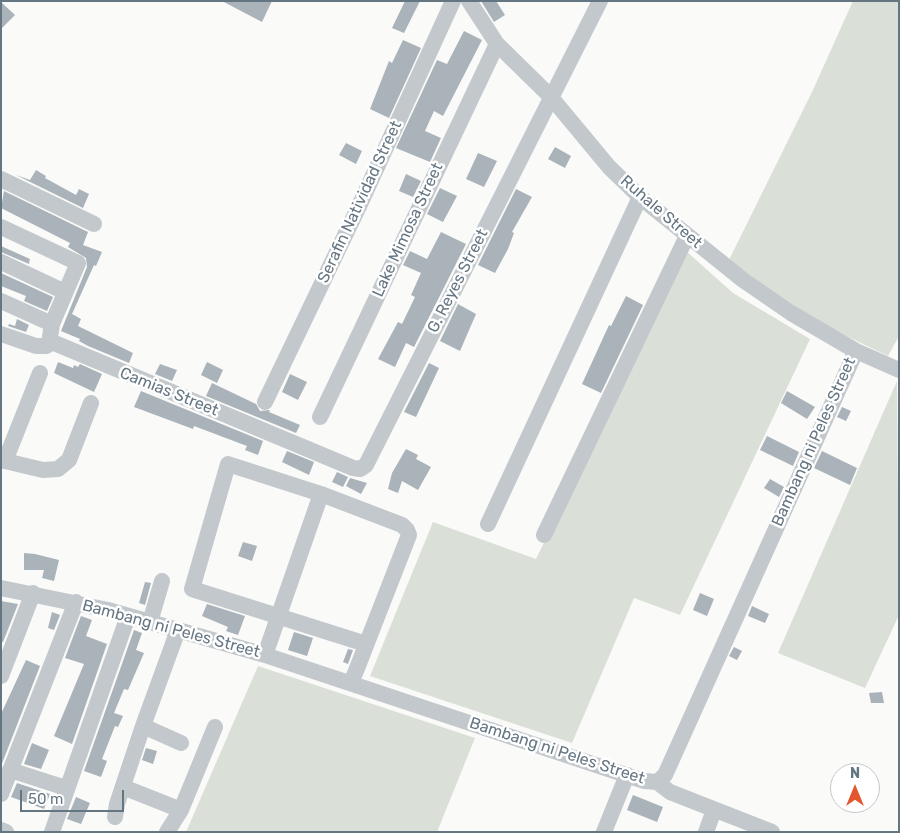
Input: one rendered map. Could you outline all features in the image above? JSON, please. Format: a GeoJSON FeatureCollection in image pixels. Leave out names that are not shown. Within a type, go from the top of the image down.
{"type":"FeatureCollection","features":[{"type":"Feature","properties":{"kind":"street","name":"Serafin Natividad Street"},"geometry":{"type":"LineString","coordinates":[[265,402],[361,202],[453,1]]}},
{"type":"Feature","properties":{"kind":"street","name":"Ruhale Street"},"geometry":{"type":"LineString","coordinates":[[469,1],[497,44],[550,96],[610,167],[640,196],[687,236],[791,313],[856,351],[899,370]]}},
{"type":"Feature","properties":{"kind":"street","name":"G. Reyes Street"},"geometry":{"type":"LineString","coordinates":[[366,465],[550,96],[600,1]]}},
{"type":"Feature","properties":{"kind":"street","name":"Lake Mimosa Street"},"geometry":{"type":"LineString","coordinates":[[320,417],[497,44]]}},
{"type":"Feature","properties":{"kind":"street"},"geometry":{"type":"LineString","coordinates":[[1,179],[94,224]]}},
{"type":"Feature","properties":{"kind":"street"},"geometry":{"type":"LineString","coordinates":[[488,524],[640,196]]}},
{"type":"Feature","properties":{"kind":"street"},"geometry":{"type":"LineString","coordinates":[[1,227],[78,263],[52,324],[50,337],[52,342],[46,346],[36,346],[1,334]]}},
{"type":"Feature","properties":{"kind":"street"},"geometry":{"type":"LineString","coordinates":[[544,536],[687,236]]}},
{"type":"Feature","properties":{"kind":"street"},"geometry":{"type":"LineString","coordinates":[[1,262],[65,292]]}},
{"type":"Feature","properties":{"kind":"street"},"geometry":{"type":"LineString","coordinates":[[1,301],[52,324]]}},
{"type":"Feature","properties":{"kind":"street","name":"Camias Street"},"geometry":{"type":"LineString","coordinates":[[52,342],[353,468],[360,468],[366,465]]}},
{"type":"Feature","properties":{"kind":"street","name":"Bambang ni Peles Street"},"geometry":{"type":"LineString","coordinates":[[1,588],[76,602],[265,655],[351,682],[644,781],[656,782],[665,775],[856,351]]}},
{"type":"Feature","properties":{"kind":"street"},"geometry":{"type":"LineString","coordinates":[[40,373],[3,460],[43,470],[58,469],[69,460],[91,403]]}},
{"type":"Feature","properties":{"kind":"street"},"geometry":{"type":"LineString","coordinates":[[351,682],[366,644],[409,535],[402,525],[321,494],[231,464],[226,467],[192,589],[366,644]]}},
{"type":"Feature","properties":{"kind":"street"},"geometry":{"type":"LineString","coordinates":[[265,655],[321,494]]}},
{"type":"Feature","properties":{"kind":"street"},"geometry":{"type":"LineString","coordinates":[[150,622],[162,581]]}},
{"type":"Feature","properties":{"kind":"street"},"geometry":{"type":"LineString","coordinates":[[1,676],[6,654],[32,593]]}},
{"type":"Feature","properties":{"kind":"street"},"geometry":{"type":"LineString","coordinates":[[1,794],[76,602]]}},
{"type":"Feature","properties":{"kind":"street"},"geometry":{"type":"LineString","coordinates":[[52,832],[128,616]]}},
{"type":"Feature","properties":{"kind":"street"},"geometry":{"type":"LineString","coordinates":[[115,817],[143,726],[178,630]]}},
{"type":"Feature","properties":{"kind":"street"},"geometry":{"type":"LineString","coordinates":[[143,726],[181,742]]}},
{"type":"Feature","properties":{"kind":"street"},"geometry":{"type":"LineString","coordinates":[[167,832],[181,810],[215,727]]}},
{"type":"Feature","properties":{"kind":"street"},"geometry":{"type":"LineString","coordinates":[[10,770],[66,788]]}},
{"type":"Feature","properties":{"kind":"street"},"geometry":{"type":"LineString","coordinates":[[604,832],[627,775]]}},
{"type":"Feature","properties":{"kind":"street"},"geometry":{"type":"LineString","coordinates":[[656,782],[670,792],[714,810],[744,827],[772,832]]}},
{"type":"Feature","properties":{"kind":"street"},"geometry":{"type":"LineString","coordinates":[[123,787],[181,810]]}},
{"type":"Feature","properties":{"kind":"street"},"geometry":{"type":"LineString","coordinates":[[706,832],[714,810]]}},
{"type":"Feature","properties":{"kind":"street"},"geometry":{"type":"LineString","coordinates":[[1,830],[6,832]]}},
{"type":"Feature","properties":{"kind":"shaded area"},"geometry":{"type":"Polygon","coordinates":[[[853,1],[899,1],[899,336],[888,356],[811,319],[728,262],[812,92],[853,1]]]}},
{"type":"Feature","properties":{"kind":"shaded area"},"geometry":{"type":"Polygon","coordinates":[[[686,251],[733,293],[810,339],[680,615],[634,598],[572,743],[370,676],[433,522],[536,559],[686,251]]]}},
{"type":"Feature","properties":{"kind":"shaded area"},"geometry":{"type":"Polygon","coordinates":[[[897,381],[899,615],[865,688],[778,653],[897,381]]]}},
{"type":"Feature","properties":{"kind":"shaded area"},"geometry":{"type":"Polygon","coordinates":[[[258,666],[475,738],[437,832],[186,832],[258,666]]]}},
{"type":"Feature","properties":{"kind":"building"},"geometry":{"type":"Polygon","coordinates":[[[222,1],[272,1],[262,22],[222,1]]]}},
{"type":"Feature","properties":{"kind":"building"},"geometry":{"type":"Polygon","coordinates":[[[405,1],[420,1],[404,33],[392,28],[405,1]]]}},
{"type":"Feature","properties":{"kind":"building"},"geometry":{"type":"Polygon","coordinates":[[[481,1],[496,1],[505,15],[494,22],[481,1]]]}},
{"type":"Feature","properties":{"kind":"building"},"geometry":{"type":"Polygon","coordinates":[[[1,2],[15,15],[1,29],[1,2]]]}},
{"type":"Feature","properties":{"kind":"building"},"geometry":{"type":"Polygon","coordinates":[[[464,31],[482,40],[443,116],[434,111],[425,131],[441,138],[430,162],[396,148],[437,60],[447,64],[464,31]]]}},
{"type":"Feature","properties":{"kind":"building"},"geometry":{"type":"Polygon","coordinates":[[[403,40],[421,48],[389,118],[370,109],[389,61],[392,63],[403,40]]]}},
{"type":"Feature","properties":{"kind":"building"},"geometry":{"type":"Polygon","coordinates":[[[346,143],[362,151],[356,164],[339,155],[346,143]]]}},
{"type":"Feature","properties":{"kind":"building"},"geometry":{"type":"Polygon","coordinates":[[[555,147],[571,156],[565,168],[548,159],[555,147]]]}},
{"type":"Feature","properties":{"kind":"building"},"geometry":{"type":"Polygon","coordinates":[[[478,153],[497,161],[484,187],[466,179],[478,153]]]}},
{"type":"Feature","properties":{"kind":"building"},"geometry":{"type":"Polygon","coordinates":[[[36,170],[46,176],[45,178],[76,195],[79,189],[89,194],[83,208],[16,175],[30,180],[36,170]]]}},
{"type":"Feature","properties":{"kind":"building"},"geometry":{"type":"Polygon","coordinates":[[[406,174],[421,181],[413,197],[399,191],[406,174]]]}},
{"type":"Feature","properties":{"kind":"building"},"geometry":{"type":"Polygon","coordinates":[[[440,188],[457,196],[443,222],[427,214],[440,188]]]}},
{"type":"Feature","properties":{"kind":"building"},"geometry":{"type":"Polygon","coordinates":[[[516,189],[532,197],[512,232],[514,233],[508,249],[495,273],[478,265],[516,189]]]}},
{"type":"Feature","properties":{"kind":"building"},"geometry":{"type":"Polygon","coordinates":[[[4,191],[88,232],[83,245],[102,252],[96,266],[94,265],[72,314],[81,319],[78,326],[133,353],[129,363],[88,346],[79,341],[80,339],[61,331],[87,267],[86,258],[68,247],[70,243],[1,208],[4,191]]]}},
{"type":"Feature","properties":{"kind":"building"},"geometry":{"type":"Polygon","coordinates":[[[441,232],[466,244],[414,347],[406,343],[395,367],[378,359],[398,322],[402,324],[415,297],[411,295],[421,273],[403,265],[410,251],[427,259],[441,232]]]}},
{"type":"Feature","properties":{"kind":"building"},"geometry":{"type":"Polygon","coordinates":[[[1,246],[30,259],[29,264],[1,252],[1,246]]]}},
{"type":"Feature","properties":{"kind":"building"},"geometry":{"type":"Polygon","coordinates":[[[1,273],[53,297],[47,311],[24,301],[26,296],[1,286],[1,273]]]}},
{"type":"Feature","properties":{"kind":"building"},"geometry":{"type":"Polygon","coordinates":[[[626,296],[643,305],[601,393],[582,384],[609,325],[611,326],[626,296]]]}},
{"type":"Feature","properties":{"kind":"building"},"geometry":{"type":"Polygon","coordinates":[[[458,304],[476,314],[460,351],[440,341],[458,304]]]}},
{"type":"Feature","properties":{"kind":"building"},"geometry":{"type":"Polygon","coordinates":[[[17,319],[29,325],[26,332],[8,326],[9,324],[15,326],[17,319]]]}},
{"type":"Feature","properties":{"kind":"building"},"geometry":{"type":"Polygon","coordinates":[[[58,362],[73,368],[74,365],[78,367],[80,364],[102,374],[94,392],[54,373],[58,362]]]}},
{"type":"Feature","properties":{"kind":"building"},"geometry":{"type":"Polygon","coordinates":[[[207,362],[223,370],[217,383],[201,375],[207,362]]]}},
{"type":"Feature","properties":{"kind":"building"},"geometry":{"type":"Polygon","coordinates":[[[429,363],[439,368],[416,417],[404,412],[429,363]]]}},
{"type":"Feature","properties":{"kind":"building"},"geometry":{"type":"Polygon","coordinates":[[[160,364],[177,370],[172,381],[155,374],[160,364]]]}},
{"type":"Feature","properties":{"kind":"building"},"geometry":{"type":"Polygon","coordinates":[[[290,374],[307,382],[298,400],[282,392],[290,374]]]}},
{"type":"Feature","properties":{"kind":"building"},"geometry":{"type":"Polygon","coordinates":[[[212,383],[256,404],[260,411],[270,410],[269,412],[300,425],[296,433],[206,396],[212,383]]]}},
{"type":"Feature","properties":{"kind":"building"},"geometry":{"type":"Polygon","coordinates":[[[141,391],[263,441],[258,455],[245,450],[247,446],[194,426],[193,429],[134,407],[141,391]]]}},
{"type":"Feature","properties":{"kind":"building"},"geometry":{"type":"Polygon","coordinates":[[[787,391],[815,407],[807,419],[781,403],[787,391]]]}},
{"type":"Feature","properties":{"kind":"building"},"geometry":{"type":"Polygon","coordinates":[[[842,407],[851,411],[846,421],[837,417],[842,407]]]}},
{"type":"Feature","properties":{"kind":"building"},"geometry":{"type":"Polygon","coordinates":[[[767,436],[799,452],[793,466],[760,450],[767,436]]]}},
{"type":"Feature","properties":{"kind":"building"},"geometry":{"type":"Polygon","coordinates":[[[406,449],[418,455],[416,459],[431,467],[418,490],[402,481],[398,493],[388,489],[392,473],[406,449]]]}},
{"type":"Feature","properties":{"kind":"building"},"geometry":{"type":"Polygon","coordinates":[[[287,451],[314,462],[309,475],[282,462],[287,451]]]}},
{"type":"Feature","properties":{"kind":"building"},"geometry":{"type":"Polygon","coordinates":[[[822,451],[857,468],[850,485],[814,468],[822,451]]]}},
{"type":"Feature","properties":{"kind":"building"},"geometry":{"type":"Polygon","coordinates":[[[337,472],[348,477],[343,487],[332,482],[337,472]]]}},
{"type":"Feature","properties":{"kind":"building"},"geometry":{"type":"Polygon","coordinates":[[[350,478],[367,483],[361,494],[346,486],[350,478]]]}},
{"type":"Feature","properties":{"kind":"building"},"geometry":{"type":"Polygon","coordinates":[[[770,479],[784,487],[779,497],[764,488],[770,479]]]}},
{"type":"Feature","properties":{"kind":"building"},"geometry":{"type":"Polygon","coordinates":[[[243,542],[257,546],[252,561],[238,556],[243,542]]]}},
{"type":"Feature","properties":{"kind":"building"},"geometry":{"type":"Polygon","coordinates":[[[24,553],[59,560],[54,581],[42,578],[44,570],[24,570],[24,553]]]}},
{"type":"Feature","properties":{"kind":"building"},"geometry":{"type":"Polygon","coordinates":[[[145,582],[151,583],[145,605],[139,603],[145,582]]]}},
{"type":"Feature","properties":{"kind":"building"},"geometry":{"type":"Polygon","coordinates":[[[700,593],[714,599],[707,616],[693,610],[700,593]]]}},
{"type":"Feature","properties":{"kind":"building"},"geometry":{"type":"Polygon","coordinates":[[[1,601],[18,604],[3,642],[1,642],[1,601]]]}},
{"type":"Feature","properties":{"kind":"building"},"geometry":{"type":"Polygon","coordinates":[[[207,604],[245,616],[238,635],[226,631],[228,627],[202,616],[207,604]]]}},
{"type":"Feature","properties":{"kind":"building"},"geometry":{"type":"Polygon","coordinates":[[[752,606],[769,614],[765,623],[748,616],[752,606]]]}},
{"type":"Feature","properties":{"kind":"building"},"geometry":{"type":"Polygon","coordinates":[[[52,612],[60,615],[54,630],[48,628],[52,612]]]}},
{"type":"Feature","properties":{"kind":"building"},"geometry":{"type":"Polygon","coordinates":[[[81,616],[92,620],[86,636],[107,644],[72,744],[54,736],[84,664],[65,658],[81,616]]]}},
{"type":"Feature","properties":{"kind":"building"},"geometry":{"type":"Polygon","coordinates":[[[134,630],[142,633],[136,650],[144,653],[128,690],[124,689],[114,713],[123,716],[118,727],[115,726],[102,759],[107,761],[101,777],[84,771],[134,630]]]}},
{"type":"Feature","properties":{"kind":"building"},"geometry":{"type":"Polygon","coordinates":[[[294,632],[313,638],[307,656],[288,650],[294,632]]]}},
{"type":"Feature","properties":{"kind":"building"},"geometry":{"type":"Polygon","coordinates":[[[734,647],[742,651],[737,660],[729,656],[734,647]]]}},
{"type":"Feature","properties":{"kind":"building"},"geometry":{"type":"Polygon","coordinates":[[[348,649],[353,650],[348,664],[343,662],[348,649]]]}},
{"type":"Feature","properties":{"kind":"building"},"geometry":{"type":"Polygon","coordinates":[[[26,660],[40,666],[1,766],[1,714],[26,660]]]}},
{"type":"Feature","properties":{"kind":"building"},"geometry":{"type":"Polygon","coordinates":[[[882,692],[884,703],[871,703],[869,693],[882,692]]]}},
{"type":"Feature","properties":{"kind":"building"},"geometry":{"type":"Polygon","coordinates":[[[32,743],[49,750],[41,769],[24,764],[32,743]]]}},
{"type":"Feature","properties":{"kind":"building"},"geometry":{"type":"Polygon","coordinates":[[[146,748],[157,751],[153,764],[142,760],[146,748]]]}},
{"type":"Feature","properties":{"kind":"building"},"geometry":{"type":"Polygon","coordinates":[[[17,783],[50,794],[44,809],[11,797],[17,783]]]}},
{"type":"Feature","properties":{"kind":"building"},"geometry":{"type":"Polygon","coordinates":[[[633,795],[663,807],[657,822],[627,810],[633,795]]]}},
{"type":"Feature","properties":{"kind":"building"},"geometry":{"type":"Polygon","coordinates":[[[76,797],[90,803],[81,824],[67,819],[76,797]]]}}]}
